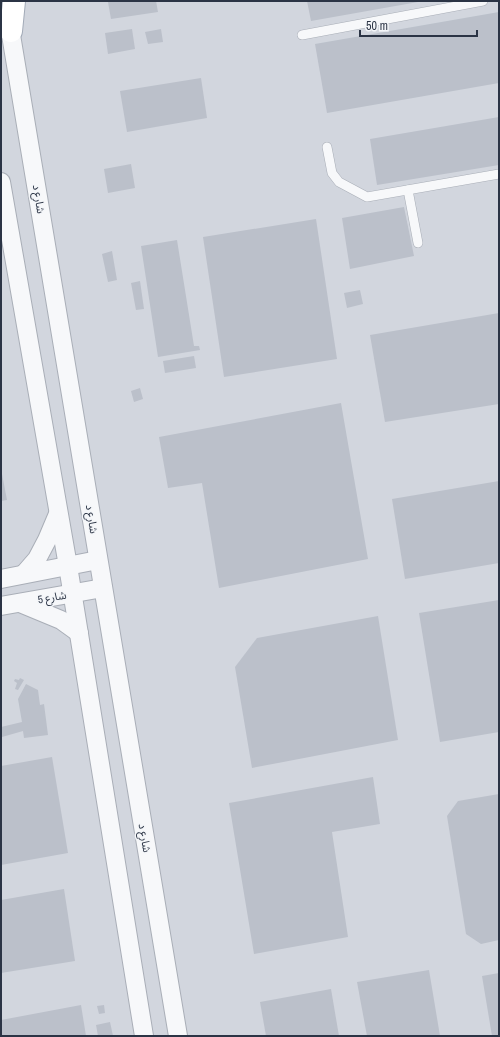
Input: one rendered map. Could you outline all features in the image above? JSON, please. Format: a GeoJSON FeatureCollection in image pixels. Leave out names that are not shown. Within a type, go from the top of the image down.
{"type":"FeatureCollection","features":[{"type":"Feature","properties":{"kind":"main road"},"geometry":{"type":"LineString","coordinates":[[11,31],[14,1]]}},
{"type":"Feature","properties":{"kind":"street","name":"شارع د"},"geometry":{"type":"LineString","coordinates":[[6,1],[178,1036]]}},
{"type":"Feature","properties":{"kind":"street"},"geometry":{"type":"LineString","coordinates":[[1,182],[68,566],[144,1036]]}},
{"type":"Feature","properties":{"kind":"street"},"geometry":{"type":"LineString","coordinates":[[24,574],[37,559],[58,514]]}},
{"type":"Feature","properties":{"kind":"street"},"geometry":{"type":"LineString","coordinates":[[1,579],[98,560]]}},
{"type":"Feature","properties":{"kind":"street","name":"شارع 5"},"geometry":{"type":"LineString","coordinates":[[1,606],[103,588]]}},
{"type":"Feature","properties":{"kind":"street"},"geometry":{"type":"LineString","coordinates":[[20,603],[62,620],[79,633]]}},
{"type":"Feature","properties":{"kind":"lane"},"geometry":{"type":"LineString","coordinates":[[302,35],[483,1]]}},
{"type":"Feature","properties":{"kind":"lane"},"geometry":{"type":"LineString","coordinates":[[327,147],[332,173],[339,182],[367,197],[499,174]]}},
{"type":"Feature","properties":{"kind":"lane"},"geometry":{"type":"LineString","coordinates":[[408,190],[418,243]]}},
{"type":"Feature","properties":{"kind":"shaded area"},"geometry":{"type":"Polygon","coordinates":[[[1,1],[499,1],[499,1036],[1,1036],[1,1]]]}},
{"type":"Feature","properties":{"kind":"building"},"geometry":{"type":"Polygon","coordinates":[[[156,1],[158,12],[111,19],[108,2],[156,1]]]}},
{"type":"Feature","properties":{"kind":"building"},"geometry":{"type":"Polygon","coordinates":[[[307,1],[418,1],[418,2],[311,21],[307,1]]]}},
{"type":"Feature","properties":{"kind":"building"},"geometry":{"type":"Polygon","coordinates":[[[499,12],[499,83],[327,113],[315,44],[499,12]]]}},
{"type":"Feature","properties":{"kind":"building"},"geometry":{"type":"Polygon","coordinates":[[[132,29],[135,49],[108,54],[105,33],[132,29]]]}},
{"type":"Feature","properties":{"kind":"building"},"geometry":{"type":"Polygon","coordinates":[[[161,29],[163,42],[148,44],[145,32],[161,29]]]}},
{"type":"Feature","properties":{"kind":"building"},"geometry":{"type":"Polygon","coordinates":[[[201,78],[207,118],[127,132],[120,91],[201,78]]]}},
{"type":"Feature","properties":{"kind":"building"},"geometry":{"type":"Polygon","coordinates":[[[499,117],[499,165],[377,185],[370,139],[499,117]]]}},
{"type":"Feature","properties":{"kind":"building"},"geometry":{"type":"Polygon","coordinates":[[[131,164],[135,188],[108,193],[104,169],[131,164]]]}},
{"type":"Feature","properties":{"kind":"building"},"geometry":{"type":"Polygon","coordinates":[[[404,207],[414,256],[350,269],[342,218],[404,207]]]}},
{"type":"Feature","properties":{"kind":"building"},"geometry":{"type":"Polygon","coordinates":[[[316,219],[337,359],[224,377],[203,237],[316,219]]]}},
{"type":"Feature","properties":{"kind":"building"},"geometry":{"type":"Polygon","coordinates":[[[177,240],[194,346],[199,346],[200,350],[158,357],[141,246],[177,240]]]}},
{"type":"Feature","properties":{"kind":"building"},"geometry":{"type":"Polygon","coordinates":[[[112,251],[117,280],[108,282],[102,254],[112,251]]]}},
{"type":"Feature","properties":{"kind":"building"},"geometry":{"type":"Polygon","coordinates":[[[140,281],[144,309],[136,310],[131,283],[140,281]]]}},
{"type":"Feature","properties":{"kind":"building"},"geometry":{"type":"Polygon","coordinates":[[[360,290],[363,304],[347,308],[344,293],[360,290]]]}},
{"type":"Feature","properties":{"kind":"building"},"geometry":{"type":"Polygon","coordinates":[[[499,313],[499,404],[385,422],[370,335],[499,313]]]}},
{"type":"Feature","properties":{"kind":"building"},"geometry":{"type":"Polygon","coordinates":[[[194,356],[196,368],[165,373],[163,361],[194,356]]]}},
{"type":"Feature","properties":{"kind":"building"},"geometry":{"type":"Polygon","coordinates":[[[140,388],[143,399],[134,402],[131,391],[140,388]]]}},
{"type":"Feature","properties":{"kind":"building"},"geometry":{"type":"Polygon","coordinates":[[[341,403],[368,559],[219,588],[202,483],[168,488],[159,437],[341,403]]]}},
{"type":"Feature","properties":{"kind":"building"},"geometry":{"type":"Polygon","coordinates":[[[1,474],[7,500],[1,501],[1,474]]]}},
{"type":"Feature","properties":{"kind":"building"},"geometry":{"type":"Polygon","coordinates":[[[499,481],[499,563],[405,579],[392,499],[499,481]]]}},
{"type":"Feature","properties":{"kind":"building"},"geometry":{"type":"Polygon","coordinates":[[[499,600],[499,732],[440,742],[419,613],[499,600]]]}},
{"type":"Feature","properties":{"kind":"building"},"geometry":{"type":"Polygon","coordinates":[[[378,616],[398,740],[252,768],[235,667],[257,638],[378,616]]]}},
{"type":"Feature","properties":{"kind":"building"},"geometry":{"type":"Polygon","coordinates":[[[20,678],[24,680],[18,690],[15,689],[17,683],[14,681],[15,679],[19,680],[20,678]]]}},
{"type":"Feature","properties":{"kind":"building"},"geometry":{"type":"Polygon","coordinates":[[[26,684],[38,690],[40,705],[44,704],[48,735],[24,738],[23,731],[2,737],[1,727],[22,722],[18,699],[26,684]]]}},
{"type":"Feature","properties":{"kind":"building"},"geometry":{"type":"Polygon","coordinates":[[[52,757],[68,853],[1,865],[1,766],[52,757]]]}},
{"type":"Feature","properties":{"kind":"building"},"geometry":{"type":"Polygon","coordinates":[[[373,777],[380,824],[332,832],[348,937],[254,954],[229,803],[373,777]]]}},
{"type":"Feature","properties":{"kind":"building"},"geometry":{"type":"Polygon","coordinates":[[[499,794],[499,940],[481,944],[466,934],[447,816],[458,801],[499,794]]]}},
{"type":"Feature","properties":{"kind":"building"},"geometry":{"type":"Polygon","coordinates":[[[64,889],[75,961],[1,973],[1,900],[64,889]]]}},
{"type":"Feature","properties":{"kind":"building"},"geometry":{"type":"Polygon","coordinates":[[[429,970],[440,1036],[367,1036],[357,982],[429,970]]]}},
{"type":"Feature","properties":{"kind":"building"},"geometry":{"type":"Polygon","coordinates":[[[499,973],[499,1036],[492,1036],[482,976],[499,973]]]}},
{"type":"Feature","properties":{"kind":"building"},"geometry":{"type":"Polygon","coordinates":[[[331,989],[339,1036],[266,1036],[260,1002],[331,989]]]}},
{"type":"Feature","properties":{"kind":"building"},"geometry":{"type":"Polygon","coordinates":[[[81,1005],[86,1036],[1,1036],[1,1020],[81,1005]]]}},
{"type":"Feature","properties":{"kind":"building"},"geometry":{"type":"Polygon","coordinates":[[[104,1005],[105,1013],[99,1014],[97,1006],[104,1005]]]}},
{"type":"Feature","properties":{"kind":"building"},"geometry":{"type":"Polygon","coordinates":[[[110,1022],[113,1036],[98,1036],[96,1025],[110,1022]]]}}]}
